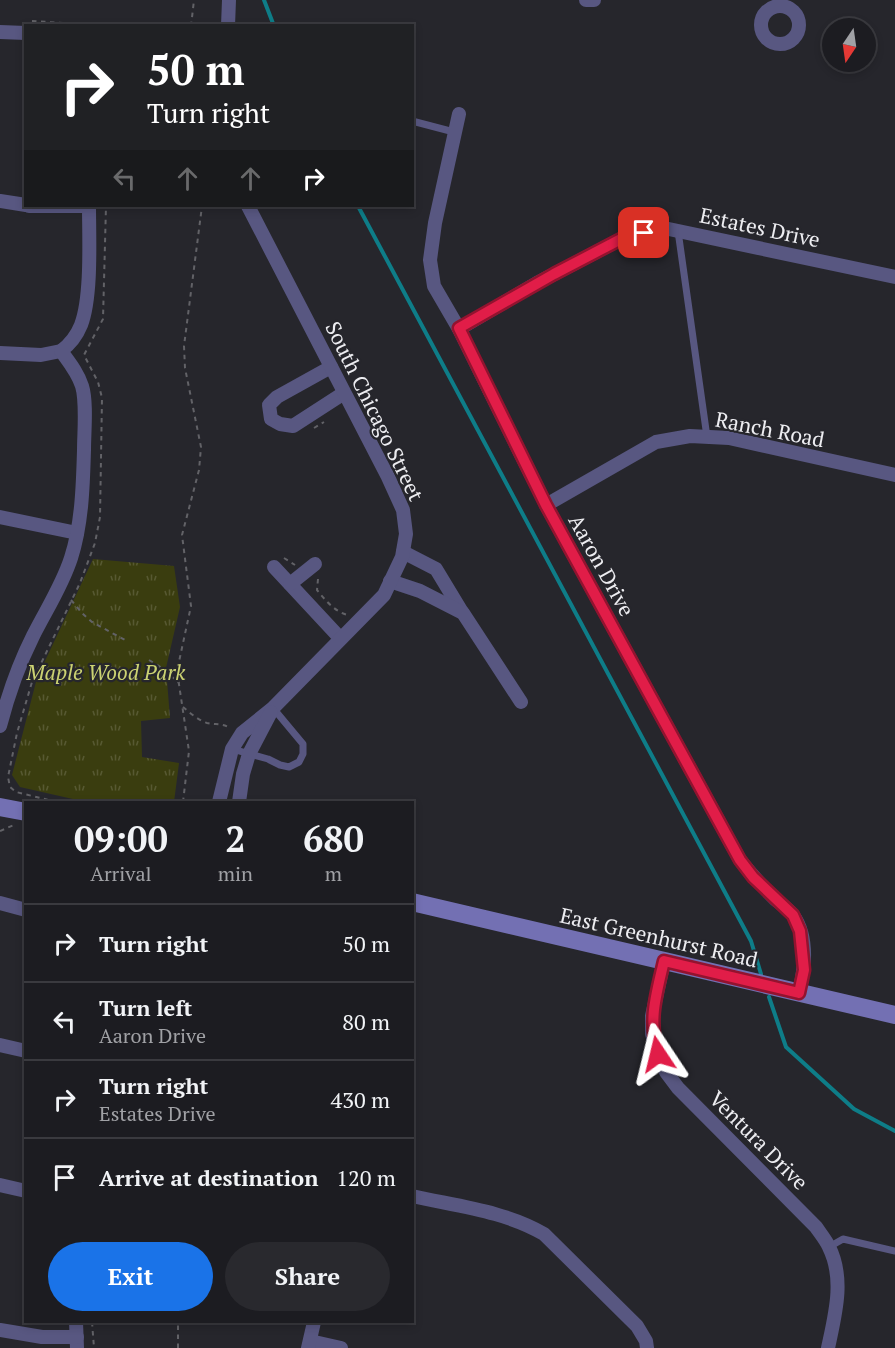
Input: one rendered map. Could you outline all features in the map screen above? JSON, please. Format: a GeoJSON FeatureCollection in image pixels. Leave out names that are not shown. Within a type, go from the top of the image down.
{"type":"FeatureCollection","features":[{"type":"Feature","properties":{"kind":"main road"},"geometry":{"type":"LineString","coordinates":[[0,807],[22,819]]}},
{"type":"Feature","properties":{"kind":"main road","name":"East Greenhurst Road"},"geometry":{"type":"LineString","coordinates":[[414,902],[895,1015]]}},
{"type":"Feature","properties":{"kind":"street"},"geometry":{"type":"LineString","coordinates":[[586,0],[594,0]]}},
{"type":"Feature","properties":{"kind":"street"},"geometry":{"type":"LineString","coordinates":[[228,24],[231,2]]}},
{"type":"Feature","properties":{"kind":"street"},"geometry":{"type":"LineString","coordinates":[[0,33],[24,28]]}},
{"type":"Feature","properties":{"kind":"street","name":"Aaron Drive"},"geometry":{"type":"LineString","coordinates":[[459,114],[435,223],[430,260],[434,286],[459,328],[546,505],[740,860],[753,877],[793,915],[800,931],[804,950],[804,970],[799,993]]}},
{"type":"Feature","properties":{"kind":"street"},"geometry":{"type":"LineString","coordinates":[[0,201],[24,205]]}},
{"type":"Feature","properties":{"kind":"street"},"geometry":{"type":"LineString","coordinates":[[0,353],[41,355],[61,351],[68,346],[80,327],[86,303],[89,207]]}},
{"type":"Feature","properties":{"kind":"street","name":"South Chicago Street"},"geometry":{"type":"LineString","coordinates":[[219,801],[232,749],[242,733],[273,708],[384,595],[403,552],[406,534],[403,510],[249,207]]}},
{"type":"Feature","properties":{"kind":"street","name":"Estates Drive"},"geometry":{"type":"LineString","coordinates":[[459,328],[537,283],[623,238],[664,228],[895,277]]}},
{"type":"Feature","properties":{"kind":"street"},"geometry":{"type":"LineString","coordinates":[[0,726],[17,672],[54,598],[71,558],[77,533],[82,488],[84,425],[82,387],[61,351]]}},
{"type":"Feature","properties":{"kind":"street"},"geometry":{"type":"LineString","coordinates":[[331,367],[277,397],[269,405],[271,419],[280,424],[292,426],[344,393]]}},
{"type":"Feature","properties":{"kind":"street","name":"Ranch Road"},"geometry":{"type":"LineString","coordinates":[[546,505],[656,442],[690,436],[729,438],[895,475]]}},
{"type":"Feature","properties":{"kind":"street"},"geometry":{"type":"LineString","coordinates":[[0,517],[77,533]]}},
{"type":"Feature","properties":{"kind":"street"},"geometry":{"type":"LineString","coordinates":[[403,552],[436,569],[521,702]]}},
{"type":"Feature","properties":{"kind":"street"},"geometry":{"type":"LineString","coordinates":[[278,561],[290,584],[340,638]]}},
{"type":"Feature","properties":{"kind":"street"},"geometry":{"type":"LineString","coordinates":[[290,584],[314,568]]}},
{"type":"Feature","properties":{"kind":"street"},"geometry":{"type":"LineString","coordinates":[[390,581],[420,591],[463,614]]}},
{"type":"Feature","properties":{"kind":"street","name":"South Chicago Street"},"geometry":{"type":"LineString","coordinates":[[239,801],[249,754],[273,708]]}},
{"type":"Feature","properties":{"kind":"street"},"geometry":{"type":"LineString","coordinates":[[0,903],[24,909]]}},
{"type":"Feature","properties":{"kind":"street","name":"Ventura Drive"},"geometry":{"type":"LineString","coordinates":[[664,961],[652,1017],[652,1034],[658,1054],[666,1072],[678,1088],[816,1227],[829,1246],[837,1271],[838,1290],[828,1348]]}},
{"type":"Feature","properties":{"kind":"street"},"geometry":{"type":"LineString","coordinates":[[0,1045],[24,1051]]}},
{"type":"Feature","properties":{"kind":"street"},"geometry":{"type":"LineString","coordinates":[[0,1185],[24,1191]]}},
{"type":"Feature","properties":{"kind":"street"},"geometry":{"type":"LineString","coordinates":[[414,1196],[508,1218],[544,1234],[637,1326],[646,1341],[647,1348]]}},
{"type":"Feature","properties":{"kind":"street"},"geometry":{"type":"LineString","coordinates":[[0,1330],[77,1342],[76,1323]]}},
{"type":"Feature","properties":{"kind":"street"},"geometry":{"type":"LineString","coordinates":[[314,1323],[309,1344],[341,1348]]}},
{"type":"Feature","properties":{"kind":"lane"},"geometry":{"type":"LineString","coordinates":[[414,122],[454,132]]}},
{"type":"Feature","properties":{"kind":"lane"},"geometry":{"type":"LineString","coordinates":[[678,231],[707,437]]}},
{"type":"Feature","properties":{"kind":"lane"},"geometry":{"type":"LineString","coordinates":[[232,749],[289,767],[299,762],[303,754],[303,744],[273,708]]}},
{"type":"Feature","properties":{"kind":"lane"},"geometry":{"type":"LineString","coordinates":[[829,1246],[843,1239],[895,1251]]}},
{"type":"Feature","properties":{"kind":"path"},"geometry":{"type":"LineString","coordinates":[[191,24],[194,0]]}},
{"type":"Feature","properties":{"kind":"path"},"geometry":{"type":"LineString","coordinates":[[44,24],[56,22],[63,24]]}},
{"type":"Feature","properties":{"kind":"path"},"geometry":{"type":"LineString","coordinates":[[183,801],[189,751],[177,671],[191,606],[182,535],[199,470],[201,447],[185,368],[184,346],[202,207]]}},
{"type":"Feature","properties":{"kind":"path"},"geometry":{"type":"LineString","coordinates":[[311,430],[323,425],[328,416]]}},
{"type":"Feature","properties":{"kind":"path"},"geometry":{"type":"LineString","coordinates":[[278,561],[314,568],[317,590],[341,614],[350,616]]}},
{"type":"Feature","properties":{"kind":"path"},"geometry":{"type":"LineString","coordinates":[[71,600],[92,622],[126,640]]}},
{"type":"Feature","properties":{"kind":"path"},"geometry":{"type":"LineString","coordinates":[[148,660],[162,668],[179,683]]}},
{"type":"Feature","properties":{"kind":"path"},"geometry":{"type":"LineString","coordinates":[[183,707],[207,723],[224,724],[235,732],[242,733]]}},
{"type":"Feature","properties":{"kind":"path"},"geometry":{"type":"LineString","coordinates":[[0,831],[22,819]]}},
{"type":"Feature","properties":{"kind":"path"},"geometry":{"type":"LineString","coordinates":[[92,1323],[94,1348]]}},
{"type":"Feature","properties":{"kind":"path"},"geometry":{"type":"LineString","coordinates":[[178,1323],[178,1348]]}},
{"type":"Feature","properties":{"kind":"green space","name":"Maple Wood Park"},"geometry":{"type":"Polygon","coordinates":[[[93,559],[174,566],[180,607],[166,668],[170,718],[141,721],[142,757],[179,763],[174,801],[82,801],[20,787],[12,775],[37,678],[93,559]]]}},
{"type":"Feature","properties":{"kind":"waterway"},"geometry":{"type":"LineString","coordinates":[[264,0],[273,24]]}},
{"type":"Feature","properties":{"kind":"waterway"},"geometry":{"type":"LineString","coordinates":[[359,207],[751,941],[761,974]]}},
{"type":"Feature","properties":{"kind":"waterway"},"geometry":{"type":"LineString","coordinates":[[769,997],[786,1047],[854,1109],[895,1131]]}},
{"type":"Feature","properties":{"kind":"route"},"geometry":{"type":"LineString","coordinates":[[644,233],[623,238],[537,283],[459,328],[546,505],[740,860],[753,877],[793,915],[800,931],[804,950],[804,970],[799,993],[664,961],[652,1017],[652,1034],[658,1054]]}}]}
